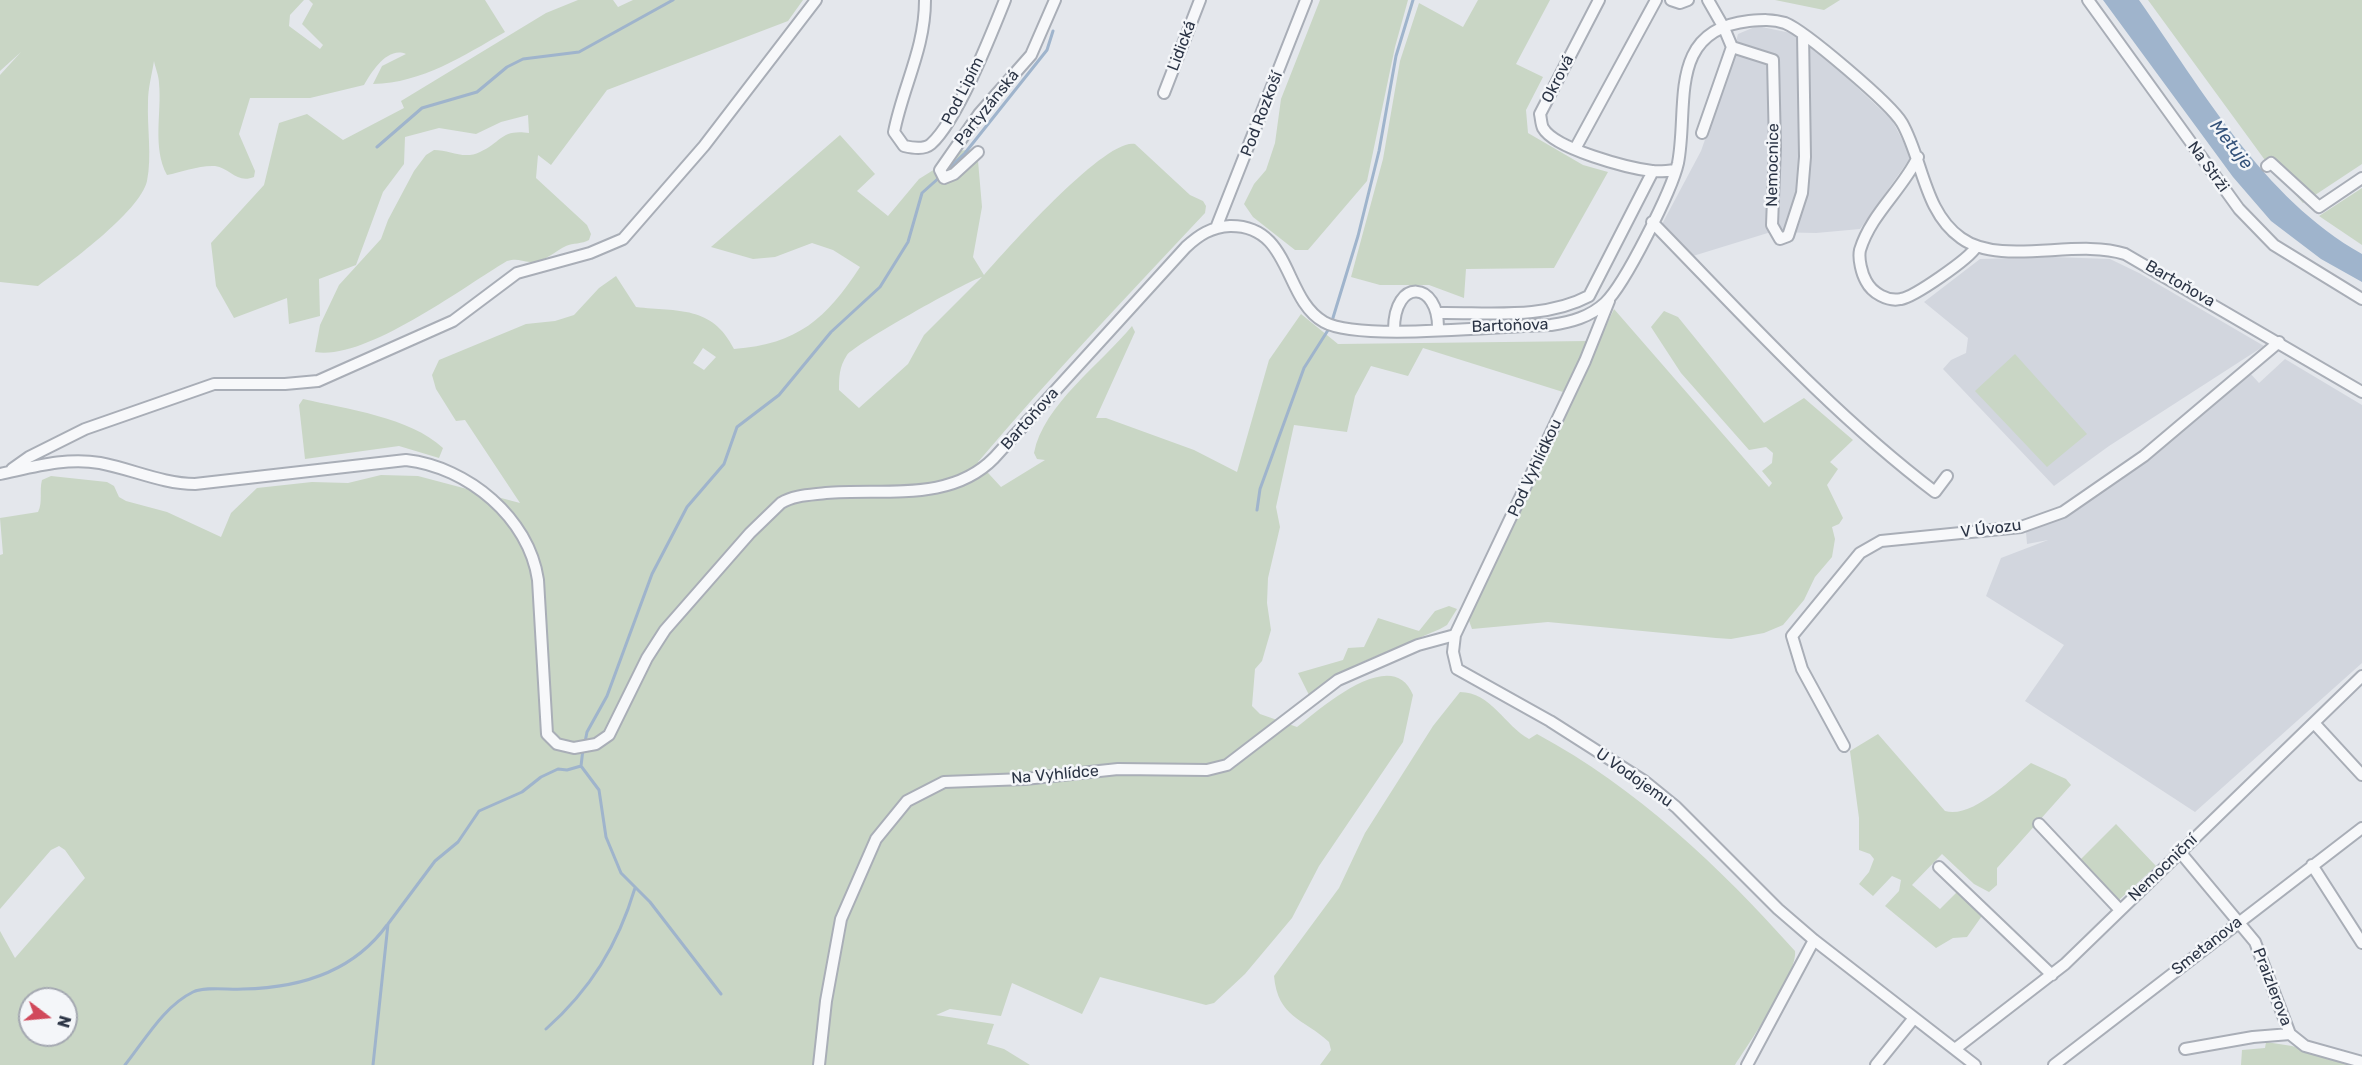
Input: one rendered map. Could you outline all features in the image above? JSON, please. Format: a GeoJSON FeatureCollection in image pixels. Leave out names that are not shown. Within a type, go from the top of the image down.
{"type":"FeatureCollection","features":[{"type":"Feature","properties":{"kind":"street"},"geometry":{"type":"LineString","coordinates":[[3,474],[29,457],[85,429],[214,384],[285,384],[318,381],[453,321],[517,273],[590,253],[623,240],[704,146],[816,0]]}},
{"type":"Feature","properties":{"kind":"street","name":"Pod Lipím"},"geometry":{"type":"LineString","coordinates":[[925,0],[925,19],[917,61],[894,132],[904,146],[917,148],[930,146],[945,128],[989,40],[1005,0]]}},
{"type":"Feature","properties":{"kind":"street","name":"Partyzánská"},"geometry":{"type":"LineString","coordinates":[[978,152],[954,174],[944,178],[940,170],[979,114],[1030,56],[1055,0]]}},
{"type":"Feature","properties":{"kind":"street","name":"Lidická"},"geometry":{"type":"LineString","coordinates":[[1164,93],[1200,0]]}},
{"type":"Feature","properties":{"kind":"street","name":"Pod Rozkoší"},"geometry":{"type":"LineString","coordinates":[[1216,228],[1306,0]]}},
{"type":"Feature","properties":{"kind":"street","name":"Okrová"},"geometry":{"type":"LineString","coordinates":[[1599,0],[1540,114],[1542,127],[1549,134],[1575,149],[1606,161],[1653,171],[1676,170]]}},
{"type":"Feature","properties":{"kind":"street"},"geometry":{"type":"LineString","coordinates":[[1575,149],[1656,0]]}},
{"type":"Feature","properties":{"kind":"street"},"geometry":{"type":"LineString","coordinates":[[1671,0],[1680,3],[1688,0]]}},
{"type":"Feature","properties":{"kind":"street"},"geometry":{"type":"LineString","coordinates":[[1702,133],[1737,49],[1708,0]]}},
{"type":"Feature","properties":{"kind":"street","name":"Na Strži"},"geometry":{"type":"LineString","coordinates":[[2088,0],[2239,209],[2274,245],[2362,299]]}},
{"type":"Feature","properties":{"kind":"street","name":"Bartoňova"},"geometry":{"type":"LineString","coordinates":[[3,474],[77,460],[111,465],[177,483],[195,484],[406,460],[427,465],[462,479],[480,489],[514,522],[534,561],[538,580],[546,730],[553,742],[574,748],[597,744],[609,735],[647,658],[665,630],[742,541],[781,503],[791,498],[833,492],[945,487],[974,476],[994,458],[1186,247],[1201,234],[1216,228],[1240,227],[1266,237],[1278,253],[1312,312],[1324,322],[1350,330],[1438,329],[1565,323],[1586,316],[1610,298],[1652,222],[1676,170],[1680,149],[1681,102],[1687,71],[1699,48],[1724,28],[1745,21],[1772,20],[1785,23],[1803,34],[1896,115],[1918,157],[1937,213],[1955,234],[1976,247],[2003,250],[2097,249],[2120,252],[2151,266],[2362,392]]}},
{"type":"Feature","properties":{"kind":"street","name":"Nemocnice"},"geometry":{"type":"LineString","coordinates":[[1737,49],[1773,60],[1775,147],[1772,225],[1780,239],[1788,236],[1803,186],[1803,34]]}},
{"type":"Feature","properties":{"kind":"street"},"geometry":{"type":"LineString","coordinates":[[1918,157],[1908,177],[1876,216],[1859,252],[1863,275],[1868,285],[1880,296],[1901,299],[1968,258],[1976,247]]}},
{"type":"Feature","properties":{"kind":"street"},"geometry":{"type":"LineString","coordinates":[[2267,166],[2271,163],[2319,207],[2362,178]]}},
{"type":"Feature","properties":{"kind":"street"},"geometry":{"type":"LineString","coordinates":[[1395,330],[1398,302],[1407,293],[1418,292],[1427,295],[1443,313],[1550,311],[1572,305],[1589,296],[1653,171]]}},
{"type":"Feature","properties":{"kind":"street"},"geometry":{"type":"LineString","coordinates":[[1652,222],[1788,362],[1888,456],[1935,492],[1947,476]]}},
{"type":"Feature","properties":{"kind":"street","name":"Pod Vyhlídkou"},"geometry":{"type":"LineString","coordinates":[[1455,635],[1581,371],[1610,298]]}},
{"type":"Feature","properties":{"kind":"street"},"geometry":{"type":"LineString","coordinates":[[1438,329],[1443,313]]}},
{"type":"Feature","properties":{"kind":"street","name":"V Úvozu"},"geometry":{"type":"LineString","coordinates":[[1844,746],[1802,669],[1792,636],[1860,554],[1881,541],[2021,527],[2063,512],[2144,456],[2279,342]]}},
{"type":"Feature","properties":{"kind":"street","name":"U Vodojemu"},"geometry":{"type":"LineString","coordinates":[[1455,635],[1453,652],[1457,669],[1550,721],[1644,781],[1683,813],[1778,909],[1814,940],[1975,1065]]}},
{"type":"Feature","properties":{"kind":"street","name":"Na Vyhlídce"},"geometry":{"type":"LineString","coordinates":[[819,1065],[826,1000],[841,918],[876,839],[907,801],[944,782],[1024,779],[1118,769],[1207,770],[1227,765],[1338,680],[1418,645],[1455,635]]}},
{"type":"Feature","properties":{"kind":"street","name":"Nemocniční"},"geometry":{"type":"LineString","coordinates":[[1955,1049],[2052,975],[2362,676]]}},
{"type":"Feature","properties":{"kind":"street"},"geometry":{"type":"LineString","coordinates":[[2314,723],[2362,775]]}},
{"type":"Feature","properties":{"kind":"street"},"geometry":{"type":"LineString","coordinates":[[2039,824],[2120,910]]}},
{"type":"Feature","properties":{"kind":"street","name":"Smetanova"},"geometry":{"type":"LineString","coordinates":[[2054,1065],[2362,828]]}},
{"type":"Feature","properties":{"kind":"street","name":"Praizlerova"},"geometry":{"type":"LineString","coordinates":[[2180,852],[2255,942],[2290,1034],[2305,1046],[2362,1062]]}},
{"type":"Feature","properties":{"kind":"street"},"geometry":{"type":"LineString","coordinates":[[2312,865],[2362,943]]}},
{"type":"Feature","properties":{"kind":"street"},"geometry":{"type":"LineString","coordinates":[[1939,867],[2052,975]]}},
{"type":"Feature","properties":{"kind":"street"},"geometry":{"type":"LineString","coordinates":[[1747,1065],[1814,940]]}},
{"type":"Feature","properties":{"kind":"street"},"geometry":{"type":"LineString","coordinates":[[1876,1065],[1914,1018]]}},
{"type":"Feature","properties":{"kind":"street"},"geometry":{"type":"LineString","coordinates":[[2185,1050],[2253,1037],[2290,1034]]}},
{"type":"Feature","properties":{"kind":"shaded area"},"geometry":{"type":"Polygon","coordinates":[[[1757,26],[1791,33],[1830,62],[1892,120],[1911,157],[1860,229],[1816,233],[1771,232],[1693,256],[1661,226],[1701,151],[1726,80],[1738,34],[1757,26]]]}},
{"type":"Feature","properties":{"kind":"shaded area"},"geometry":{"type":"Polygon","coordinates":[[[2053,257],[2110,259],[2139,273],[2264,346],[2109,446],[2054,486],[1943,369],[1951,360],[1966,353],[1968,338],[1924,302],[1980,259],[2053,257]]]}},
{"type":"Feature","properties":{"kind":"shaded area"},"geometry":{"type":"Polygon","coordinates":[[[2285,359],[2362,405],[2362,663],[2195,812],[2025,701],[2064,645],[1986,596],[2001,558],[2048,540],[2027,544],[2026,532],[2059,518],[2249,372],[2259,383],[2285,359]]]}},
{"type":"Feature","properties":{"kind":"green space"},"geometry":{"type":"Polygon","coordinates":[[[0,0],[304,0],[290,15],[289,26],[320,49],[323,45],[302,24],[313,4],[309,0],[485,0],[505,32],[442,67],[408,79],[373,84],[382,66],[406,54],[399,52],[381,61],[364,85],[310,98],[250,98],[239,134],[255,171],[254,177],[248,179],[243,179],[215,166],[167,175],[160,153],[158,130],[160,94],[154,61],[148,97],[148,171],[147,181],[141,194],[117,223],[38,286],[0,282],[0,75],[21,52],[0,71],[0,0]]]}},
{"type":"Feature","properties":{"kind":"green space"},"geometry":{"type":"Polygon","coordinates":[[[578,0],[613,0],[618,7],[633,0],[803,0],[788,21],[607,90],[551,165],[538,155],[536,178],[587,225],[591,234],[589,240],[566,246],[540,261],[507,261],[440,304],[386,334],[336,352],[315,352],[320,325],[339,285],[381,239],[388,220],[414,171],[426,155],[434,150],[463,155],[474,154],[507,135],[520,132],[529,133],[528,115],[501,122],[476,134],[439,128],[405,137],[404,164],[383,192],[356,265],[319,279],[320,316],[289,324],[287,298],[234,318],[216,286],[211,243],[264,185],[279,123],[307,114],[343,140],[404,108],[401,101],[546,13],[578,0]]]}},
{"type":"Feature","properties":{"kind":"green space"},"geometry":{"type":"Polygon","coordinates":[[[1320,0],[1408,0],[1395,47],[1367,181],[1308,250],[1295,250],[1253,217],[1244,204],[1254,184],[1266,170],[1275,143],[1281,99],[1320,0]]]}},
{"type":"Feature","properties":{"kind":"green space"},"geometry":{"type":"Polygon","coordinates":[[[1478,0],[1550,0],[1516,64],[1543,77],[1526,110],[1528,133],[1583,165],[1608,172],[1554,268],[1466,269],[1464,298],[1429,285],[1380,285],[1351,277],[1383,159],[1400,61],[1419,3],[1463,27],[1478,0]]]}},
{"type":"Feature","properties":{"kind":"green space"},"geometry":{"type":"Polygon","coordinates":[[[1775,0],[1840,0],[1824,10],[1775,0]]]}},
{"type":"Feature","properties":{"kind":"green space"},"geometry":{"type":"Polygon","coordinates":[[[2148,0],[2362,0],[2362,164],[2303,203],[2270,167],[2148,0]]]}},
{"type":"Feature","properties":{"kind":"green space"},"geometry":{"type":"Polygon","coordinates":[[[840,135],[875,174],[857,191],[888,216],[919,179],[951,159],[957,151],[977,149],[982,207],[973,257],[984,275],[1080,176],[1102,158],[1121,147],[1135,144],[1190,195],[1203,201],[1206,206],[1205,213],[1062,367],[978,462],[1001,487],[1045,460],[1037,459],[1034,453],[1049,418],[1075,385],[1132,326],[1135,332],[1096,418],[1106,418],[1194,450],[1237,472],[1269,360],[1301,314],[1338,344],[1588,341],[1563,392],[1423,348],[1408,376],[1371,366],[1355,396],[1347,432],[1294,425],[1276,507],[1280,527],[1268,578],[1267,603],[1271,630],[1262,661],[1255,669],[1252,706],[1260,714],[1297,727],[1339,695],[1374,678],[1390,676],[1403,681],[1413,695],[1403,742],[1319,866],[1292,918],[1245,974],[1214,1003],[1206,1005],[1100,977],[1082,1014],[1012,983],[1001,1016],[950,1009],[936,1015],[994,1024],[987,1044],[1004,1049],[1030,1065],[0,1065],[0,931],[15,958],[85,878],[65,850],[59,846],[51,850],[0,909],[0,555],[3,554],[0,518],[38,512],[42,480],[51,476],[107,482],[114,486],[119,497],[126,501],[167,512],[221,537],[231,513],[257,488],[312,482],[348,483],[381,475],[418,476],[520,503],[465,420],[456,421],[436,389],[432,375],[439,360],[526,324],[555,321],[574,315],[599,288],[616,276],[636,307],[692,313],[715,325],[734,349],[756,346],[793,335],[808,326],[835,301],[860,267],[833,250],[812,243],[775,257],[753,259],[711,247],[840,135]],[[982,277],[912,313],[854,349],[842,364],[839,390],[859,408],[908,364],[924,335],[982,277]],[[703,348],[693,363],[704,370],[716,357],[703,348]]]}},
{"type":"Feature","properties":{"kind":"green space"},"geometry":{"type":"Polygon","coordinates":[[[2362,188],[2362,245],[2319,216],[2362,188]]]}},
{"type":"Feature","properties":{"kind":"green space"},"geometry":{"type":"Polygon","coordinates":[[[1614,309],[1769,487],[1772,483],[1762,471],[1772,463],[1773,453],[1766,447],[1749,450],[1681,373],[1651,327],[1664,311],[1678,317],[1764,423],[1804,398],[1853,440],[1830,462],[1838,469],[1827,485],[1843,518],[1839,524],[1832,527],[1835,539],[1832,557],[1815,577],[1804,600],[1783,625],[1764,633],[1731,639],[1548,622],[1472,629],[1468,618],[1614,309]]]}},
{"type":"Feature","properties":{"kind":"green space"},"geometry":{"type":"Polygon","coordinates":[[[2015,354],[2087,434],[2047,467],[1975,391],[2015,354]]]}},
{"type":"Feature","properties":{"kind":"green space"},"geometry":{"type":"Polygon","coordinates":[[[303,399],[396,422],[429,437],[443,448],[439,458],[399,446],[305,459],[299,405],[303,399]]]}},
{"type":"Feature","properties":{"kind":"green space"},"geometry":{"type":"Polygon","coordinates":[[[1449,606],[1457,609],[1447,625],[1360,663],[1309,695],[1298,673],[1343,660],[1348,648],[1364,647],[1378,618],[1419,631],[1435,611],[1449,606]]]}},
{"type":"Feature","properties":{"kind":"green space"},"geometry":{"type":"Polygon","coordinates":[[[1460,692],[1471,693],[1489,703],[1529,739],[1537,734],[1574,755],[1643,804],[1706,859],[1795,951],[1794,961],[1781,991],[1735,1065],[1320,1065],[1331,1050],[1329,1042],[1286,1009],[1276,990],[1274,976],[1339,888],[1365,833],[1433,726],[1460,692]]]}},
{"type":"Feature","properties":{"kind":"green space"},"geometry":{"type":"Polygon","coordinates":[[[1878,734],[1945,811],[1956,812],[1979,804],[2031,763],[2066,779],[2071,785],[1997,868],[1997,885],[1989,892],[1974,884],[1942,854],[1912,885],[1940,909],[1959,890],[1984,913],[1967,937],[1953,938],[1936,948],[1885,906],[1899,891],[1901,880],[1892,876],[1873,896],[1859,884],[1869,872],[1874,859],[1870,854],[1859,850],[1859,818],[1850,751],[1878,734]]]}},
{"type":"Feature","properties":{"kind":"green space"},"geometry":{"type":"Polygon","coordinates":[[[2116,824],[2156,866],[2119,900],[2081,859],[2116,824]]]}},
{"type":"Feature","properties":{"kind":"green space"},"geometry":{"type":"Polygon","coordinates":[[[2266,1042],[2292,1046],[2353,1065],[2241,1065],[2242,1050],[2265,1048],[2266,1042]]]}},
{"type":"Feature","properties":{"kind":"water","name":"Metuje"},"geometry":{"type":"Polygon","coordinates":[[[2103,0],[2139,0],[2212,106],[2265,173],[2294,203],[2327,231],[2362,254],[2362,282],[2321,259],[2271,221],[2233,177],[2103,0]]]}},
{"type":"Feature","properties":{"kind":"waterway"},"geometry":{"type":"LineString","coordinates":[[377,147],[422,108],[477,92],[507,67],[523,59],[579,52],[673,0]]}},
{"type":"Feature","properties":{"kind":"waterway"},"geometry":{"type":"LineString","coordinates":[[1332,321],[1358,236],[1379,151],[1396,56],[1413,0]]}},
{"type":"Feature","properties":{"kind":"waterway"},"geometry":{"type":"LineString","coordinates":[[945,172],[965,153],[1047,50],[1053,31]]}},
{"type":"Feature","properties":{"kind":"waterway"},"geometry":{"type":"LineString","coordinates":[[585,742],[587,732],[607,696],[652,574],[687,507],[724,464],[737,427],[779,395],[831,332],[880,287],[908,242],[922,193],[941,176]]}},
{"type":"Feature","properties":{"kind":"waterway"},"geometry":{"type":"LineString","coordinates":[[1257,510],[1260,489],[1304,368],[1330,327]]}},
{"type":"Feature","properties":{"kind":"waterway"},"geometry":{"type":"LineString","coordinates":[[373,1065],[388,924],[435,861],[458,842],[479,811],[522,792],[541,777],[558,769],[567,770],[581,766],[583,749]]}},
{"type":"Feature","properties":{"kind":"waterway"},"geometry":{"type":"LineString","coordinates":[[581,766],[599,790],[606,837],[621,873],[650,902],[721,994]]}},
{"type":"Feature","properties":{"kind":"waterway"},"geometry":{"type":"LineString","coordinates":[[546,1029],[576,999],[601,965],[620,929],[635,888]]}},
{"type":"Feature","properties":{"kind":"waterway"},"geometry":{"type":"LineString","coordinates":[[125,1065],[164,1015],[193,992],[204,989],[264,988],[304,981],[341,966],[358,955],[387,925]]}}]}
